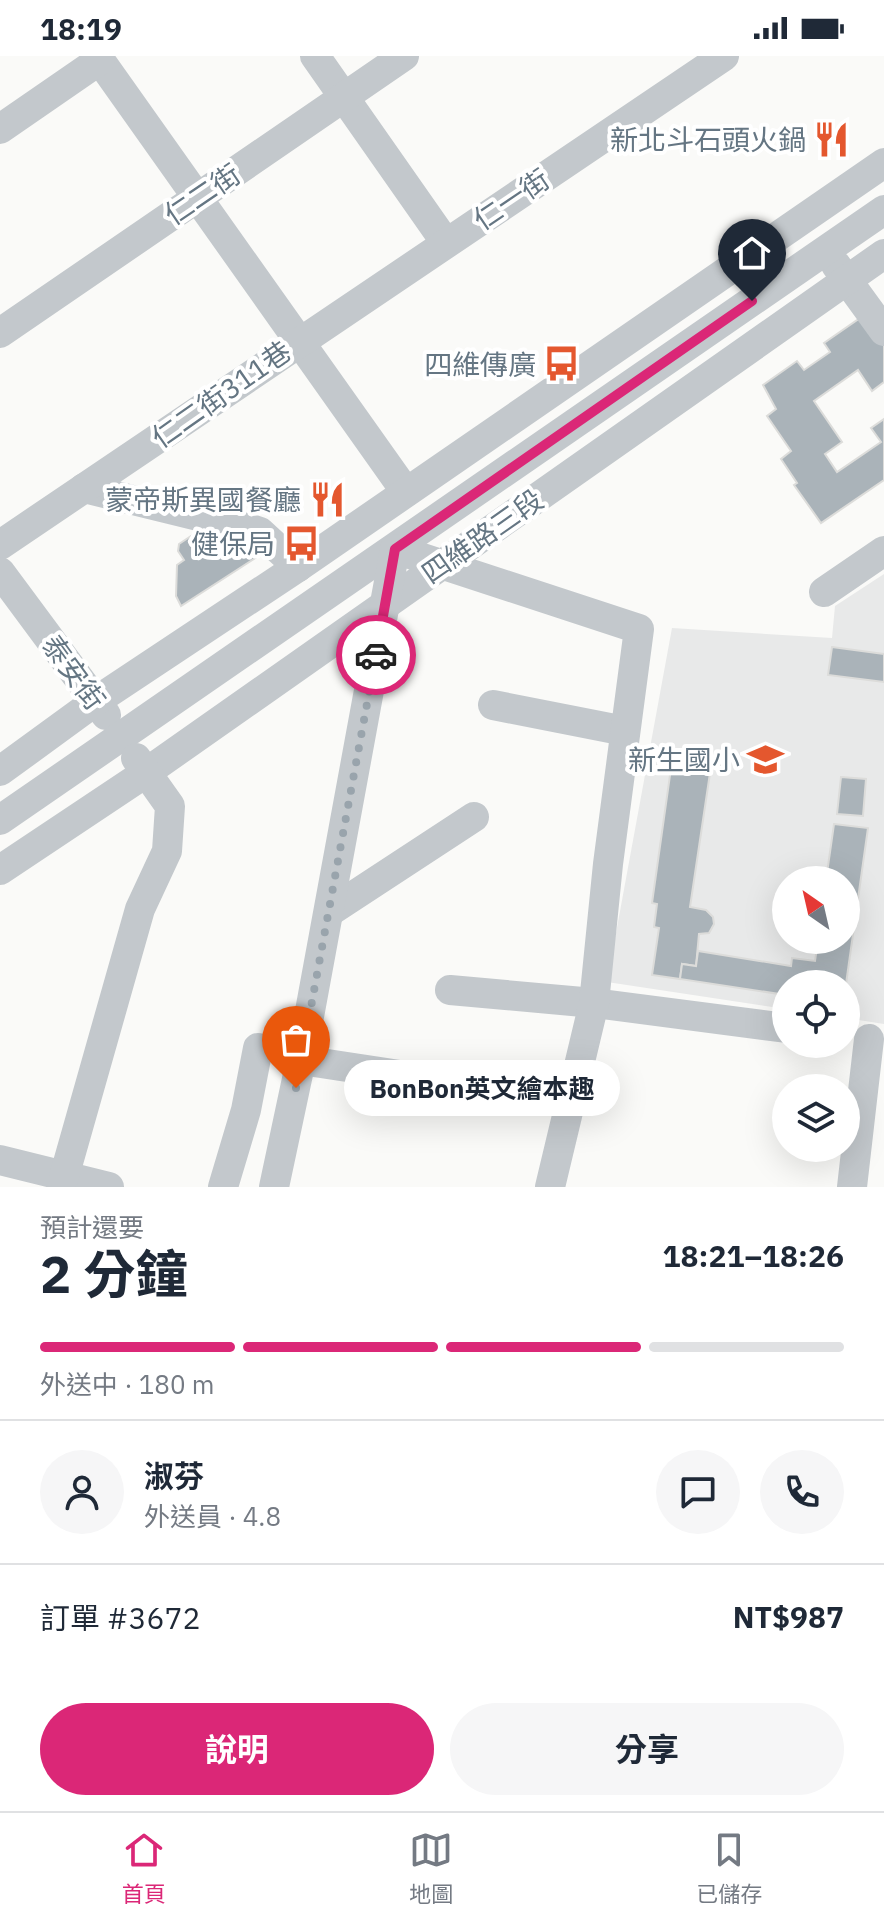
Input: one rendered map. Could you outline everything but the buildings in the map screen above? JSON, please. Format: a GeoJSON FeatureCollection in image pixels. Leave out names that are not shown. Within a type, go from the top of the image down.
{"type":"FeatureCollection","features":[{"type":"Feature","properties":{"kind":"street"},"geometry":{"type":"LineString","coordinates":[[315,56],[446,243]]}},
{"type":"Feature","properties":{"kind":"street","name":"仁二街"},"geometry":{"type":"LineString","coordinates":[[0,333],[404,56]]}},
{"type":"Feature","properties":{"kind":"street"},"geometry":{"type":"LineString","coordinates":[[0,129],[99,58]]}},
{"type":"Feature","properties":{"kind":"street","name":"仁二街311巷"},"geometry":{"type":"LineString","coordinates":[[0,545],[299,343],[99,58]]}},
{"type":"Feature","properties":{"kind":"street","name":"仁一街"},"geometry":{"type":"LineString","coordinates":[[299,343],[714,59]]}},
{"type":"Feature","properties":{"kind":"street"},"geometry":{"type":"LineString","coordinates":[[0,771],[96,701],[298,567],[884,163]]}},
{"type":"Feature","properties":{"kind":"street","name":"四維路三段"},"geometry":{"type":"LineString","coordinates":[[0,820],[884,210]]}},
{"type":"Feature","properties":{"kind":"street"},"geometry":{"type":"LineString","coordinates":[[826,250],[884,331]]}},
{"type":"Feature","properties":{"kind":"street","name":"四維路三段"},"geometry":{"type":"LineString","coordinates":[[0,870],[147,772],[884,254]]}},
{"type":"Feature","properties":{"kind":"street"},"geometry":{"type":"LineString","coordinates":[[299,343],[406,492]]}},
{"type":"Feature","properties":{"kind":"street"},"geometry":{"type":"LineString","coordinates":[[654,368],[676,399]]}},
{"type":"Feature","properties":{"kind":"street"},"geometry":{"type":"LineString","coordinates":[[84,488],[260,532],[298,567]]}},
{"type":"Feature","properties":{"kind":"street"},"geometry":{"type":"LineString","coordinates":[[274,1187],[301,1060],[395,549],[639,629],[608,864],[594,1003],[550,1187]]}},
{"type":"Feature","properties":{"kind":"street"},"geometry":{"type":"LineString","coordinates":[[824,592],[884,551]]}},
{"type":"Feature","properties":{"kind":"street","name":"泰安街"},"geometry":{"type":"LineString","coordinates":[[0,572],[170,806],[167,851],[140,909],[64,1177]]}},
{"type":"Feature","properties":{"kind":"street"},"geometry":{"type":"LineString","coordinates":[[493,705],[625,731]]}},
{"type":"Feature","properties":{"kind":"street"},"geometry":{"type":"LineString","coordinates":[[329,912],[474,817]]}},
{"type":"Feature","properties":{"kind":"street"},"geometry":{"type":"LineString","coordinates":[[450,990],[594,1003],[772,1026]]}},
{"type":"Feature","properties":{"kind":"street"},"geometry":{"type":"LineString","coordinates":[[852,1187],[866,1038]]}},
{"type":"Feature","properties":{"kind":"street"},"geometry":{"type":"LineString","coordinates":[[223,1187],[246,1110],[258,1048]]}},
{"type":"Feature","properties":{"kind":"street"},"geometry":{"type":"LineString","coordinates":[[301,1060],[426,1079]]}},
{"type":"Feature","properties":{"kind":"street"},"geometry":{"type":"LineString","coordinates":[[246,1110],[290,1116]]}},
{"type":"Feature","properties":{"kind":"street"},"geometry":{"type":"LineString","coordinates":[[0,1160],[109,1187]]}},
{"type":"Feature","properties":{"kind":"shaded area","name":"新生國小"},"geometry":{"type":"Polygon","coordinates":[[[884,574],[884,1024],[860,1020],[860,970],[772,970],[772,1007],[607,982],[672,628],[832,638],[835,606],[884,574]]]}},
{"type":"Feature","properties":{"kind":"way so far"},"geometry":{"type":"LineString","coordinates":[[296,1088],[376,655]]}},
{"type":"Feature","properties":{"kind":"place","name":"新北斗石頭火鍋"},"geometry":{"type":"Point","coordinates":[832,139]}},
{"type":"Feature","properties":{"kind":"place","name":"四維傳廣"},"geometry":{"type":"Point","coordinates":[562,364]}},
{"type":"Feature","properties":{"kind":"place","name":"蒙帝斯異國餐廳"},"geometry":{"type":"Point","coordinates":[327,499]}},
{"type":"Feature","properties":{"kind":"place","name":"健保局"},"geometry":{"type":"Point","coordinates":[301,543]}},
{"type":"Feature","properties":{"kind":"place","name":"新生國小"},"geometry":{"type":"Point","coordinates":[766,759]}},
{"type":"Feature","properties":{"kind":"place","name":"BonBon英文繪本趣"},"geometry":{"type":"Point","coordinates":[296,1088]}},
{"type":"Feature","properties":{"kind":"route"},"geometry":{"type":"LineString","coordinates":[[376,655],[395,549],[752,301]]}}]}
